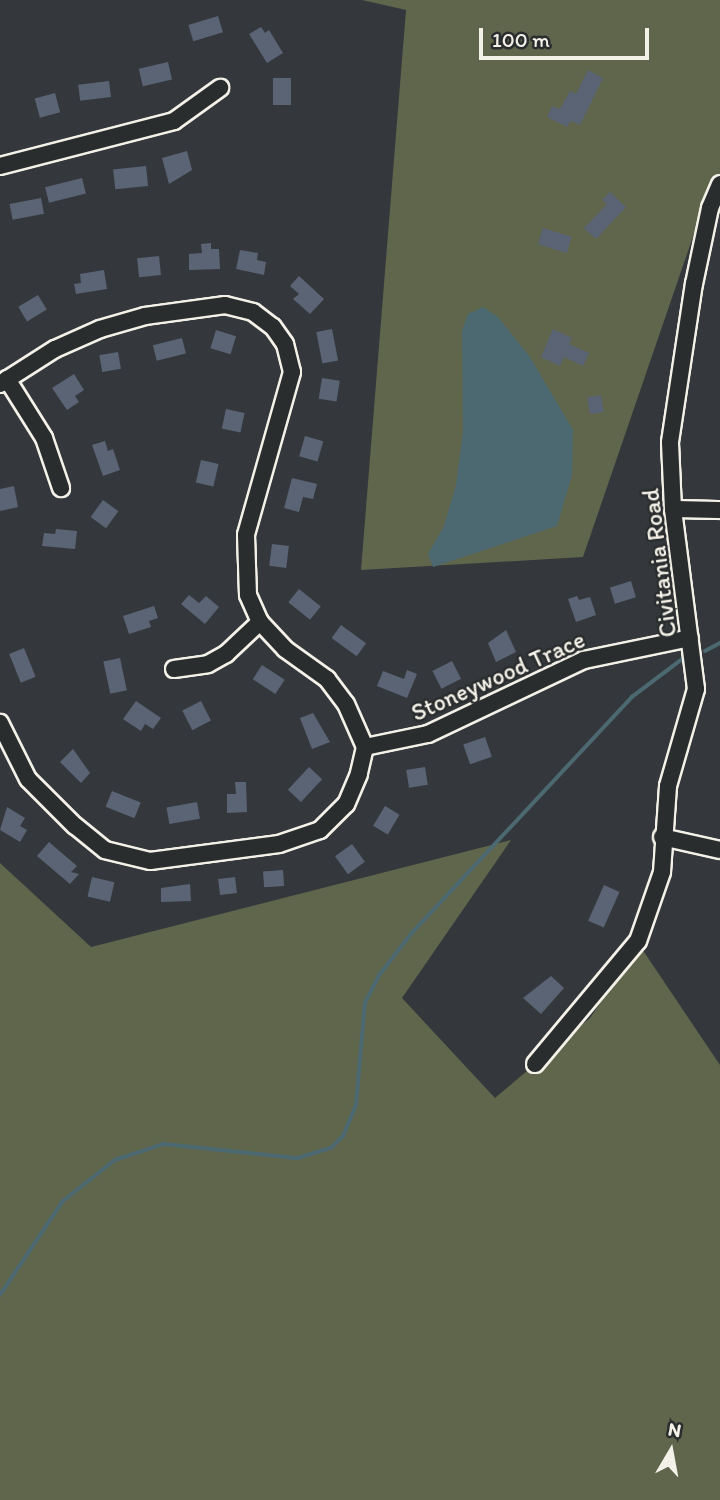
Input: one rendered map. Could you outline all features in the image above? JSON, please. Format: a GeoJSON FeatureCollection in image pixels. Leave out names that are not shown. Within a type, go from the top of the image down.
{"type":"FeatureCollection","features":[{"type":"Feature","properties":{"kind":"street"},"geometry":{"type":"LineString","coordinates":[[0,166],[174,121],[220,88]]}},
{"type":"Feature","properties":{"kind":"street","name":"Civitania Road"},"geometry":{"type":"LineString","coordinates":[[535,1064],[638,941],[662,872],[662,837],[668,786],[694,704],[690,638],[673,509],[670,442],[712,238],[720,184]]}},
{"type":"Feature","properties":{"kind":"street"},"geometry":{"type":"LineString","coordinates":[[0,723],[28,779],[75,826],[118,856],[150,861],[279,844],[320,830],[346,804],[359,774],[365,747],[346,704],[327,679],[285,649],[260,621],[248,595],[246,536],[292,372],[285,344],[273,327],[253,312],[225,306],[145,316],[100,329],[4,382],[44,438],[61,488]]}},
{"type":"Feature","properties":{"kind":"street"},"geometry":{"type":"LineString","coordinates":[[673,509],[720,510]]}},
{"type":"Feature","properties":{"kind":"street"},"geometry":{"type":"LineString","coordinates":[[174,669],[217,659],[260,621]]}},
{"type":"Feature","properties":{"kind":"street","name":"Stoneywood Trace"},"geometry":{"type":"LineString","coordinates":[[365,747],[428,734],[584,660],[690,638]]}},
{"type":"Feature","properties":{"kind":"street"},"geometry":{"type":"LineString","coordinates":[[662,837],[720,849]]}},
{"type":"Feature","properties":{"kind":"green space"},"geometry":{"type":"Polygon","coordinates":[[[362,0],[720,0],[720,190],[698,222],[583,557],[361,570],[406,10],[362,0]]]}},
{"type":"Feature","properties":{"kind":"green space"},"geometry":{"type":"Polygon","coordinates":[[[511,840],[402,998],[495,1098],[590,1018],[640,946],[720,1065],[720,1500],[0,1500],[0,863],[91,947],[511,840]]]}},
{"type":"Feature","properties":{"kind":"water"},"geometry":{"type":"Polygon","coordinates":[[[483,307],[498,317],[530,357],[573,430],[572,475],[557,526],[433,567],[428,554],[444,526],[456,485],[463,432],[462,331],[468,314],[483,307]]]}},
{"type":"Feature","properties":{"kind":"building"},"geometry":{"type":"Polygon","coordinates":[[[218,16],[223,32],[193,41],[188,25],[218,16]]]}},
{"type":"Feature","properties":{"kind":"building"},"geometry":{"type":"Polygon","coordinates":[[[261,27],[265,33],[269,30],[283,53],[267,63],[249,34],[261,27]]]}},
{"type":"Feature","properties":{"kind":"building"},"geometry":{"type":"Polygon","coordinates":[[[168,62],[172,80],[143,86],[139,69],[168,62]]]}},
{"type":"Feature","properties":{"kind":"building"},"geometry":{"type":"Polygon","coordinates":[[[588,70],[603,78],[580,125],[571,121],[567,127],[547,117],[552,106],[560,109],[570,91],[576,94],[588,70]]]}},
{"type":"Feature","properties":{"kind":"building"},"geometry":{"type":"Polygon","coordinates":[[[273,78],[291,78],[291,105],[273,105],[273,78]]]}},
{"type":"Feature","properties":{"kind":"building"},"geometry":{"type":"Polygon","coordinates":[[[109,81],[111,97],[80,101],[78,85],[109,81]]]}},
{"type":"Feature","properties":{"kind":"building"},"geometry":{"type":"Polygon","coordinates":[[[55,93],[60,112],[40,118],[35,98],[55,93]]]}},
{"type":"Feature","properties":{"kind":"building"},"geometry":{"type":"Polygon","coordinates":[[[187,151],[192,170],[169,184],[162,158],[187,151]]]}},
{"type":"Feature","properties":{"kind":"building"},"geometry":{"type":"Polygon","coordinates":[[[146,166],[148,186],[115,189],[113,169],[146,166]]]}},
{"type":"Feature","properties":{"kind":"building"},"geometry":{"type":"Polygon","coordinates":[[[82,178],[86,194],[49,203],[45,187],[82,178]]]}},
{"type":"Feature","properties":{"kind":"building"},"geometry":{"type":"Polygon","coordinates":[[[610,192],[626,207],[596,239],[584,228],[607,204],[602,200],[610,192]]]}},
{"type":"Feature","properties":{"kind":"building"},"geometry":{"type":"Polygon","coordinates":[[[41,198],[44,214],[13,220],[10,204],[41,198]]]}},
{"type":"Feature","properties":{"kind":"building"},"geometry":{"type":"Polygon","coordinates":[[[543,228],[572,237],[567,253],[538,244],[543,228]]]}},
{"type":"Feature","properties":{"kind":"building"},"geometry":{"type":"Polygon","coordinates":[[[211,243],[211,249],[219,249],[220,269],[189,270],[189,254],[202,253],[201,244],[211,243]]]}},
{"type":"Feature","properties":{"kind":"building"},"geometry":{"type":"Polygon","coordinates":[[[240,250],[258,253],[257,260],[266,262],[264,275],[236,269],[240,250]]]}},
{"type":"Feature","properties":{"kind":"building"},"geometry":{"type":"Polygon","coordinates":[[[159,256],[161,275],[139,277],[137,258],[159,256]]]}},
{"type":"Feature","properties":{"kind":"building"},"geometry":{"type":"Polygon","coordinates":[[[104,270],[107,289],[76,294],[74,284],[81,283],[80,274],[104,270]]]}},
{"type":"Feature","properties":{"kind":"building"},"geometry":{"type":"Polygon","coordinates":[[[299,276],[324,299],[310,314],[293,299],[299,294],[290,286],[299,276]]]}},
{"type":"Feature","properties":{"kind":"building"},"geometry":{"type":"Polygon","coordinates":[[[38,295],[47,310],[27,321],[18,307],[38,295]]]}},
{"type":"Feature","properties":{"kind":"building"},"geometry":{"type":"Polygon","coordinates":[[[332,329],[338,360],[322,363],[316,332],[332,329]]]}},
{"type":"Feature","properties":{"kind":"building"},"geometry":{"type":"Polygon","coordinates":[[[553,329],[572,338],[569,344],[589,353],[583,366],[564,357],[560,366],[541,357],[553,329]]]}},
{"type":"Feature","properties":{"kind":"building"},"geometry":{"type":"Polygon","coordinates":[[[216,330],[236,336],[231,354],[210,348],[216,330]]]}},
{"type":"Feature","properties":{"kind":"building"},"geometry":{"type":"Polygon","coordinates":[[[182,338],[186,354],[157,361],[153,345],[182,338]]]}},
{"type":"Feature","properties":{"kind":"building"},"geometry":{"type":"Polygon","coordinates":[[[118,352],[121,369],[102,372],[99,355],[118,352]]]}},
{"type":"Feature","properties":{"kind":"building"},"geometry":{"type":"Polygon","coordinates":[[[74,374],[84,390],[75,396],[79,402],[67,410],[52,388],[74,374]]]}},
{"type":"Feature","properties":{"kind":"building"},"geometry":{"type":"Polygon","coordinates":[[[322,378],[340,381],[336,402],[319,399],[322,378]]]}},
{"type":"Feature","properties":{"kind":"building"},"geometry":{"type":"Polygon","coordinates":[[[601,395],[604,412],[590,414],[587,397],[601,395]]]}},
{"type":"Feature","properties":{"kind":"building"},"geometry":{"type":"Polygon","coordinates":[[[226,409],[245,413],[240,433],[222,429],[226,409]]]}},
{"type":"Feature","properties":{"kind":"building"},"geometry":{"type":"Polygon","coordinates":[[[305,436],[323,441],[317,461],[299,456],[305,436]]]}},
{"type":"Feature","properties":{"kind":"building"},"geometry":{"type":"Polygon","coordinates":[[[105,441],[108,451],[113,449],[120,470],[103,476],[92,445],[105,441]]]}},
{"type":"Feature","properties":{"kind":"building"},"geometry":{"type":"Polygon","coordinates":[[[201,460],[219,464],[213,486],[196,482],[201,460]]]}},
{"type":"Feature","properties":{"kind":"building"},"geometry":{"type":"Polygon","coordinates":[[[292,478],[317,484],[313,499],[303,497],[299,512],[284,508],[292,478]]]}},
{"type":"Feature","properties":{"kind":"building"},"geometry":{"type":"Polygon","coordinates":[[[14,486],[18,507],[0,511],[0,489],[14,486]]]}},
{"type":"Feature","properties":{"kind":"building"},"geometry":{"type":"Polygon","coordinates":[[[103,500],[118,511],[106,528],[91,517],[103,500]]]}},
{"type":"Feature","properties":{"kind":"building"},"geometry":{"type":"Polygon","coordinates":[[[56,529],[77,531],[75,549],[42,546],[44,533],[55,534],[56,529]]]}},
{"type":"Feature","properties":{"kind":"building"},"geometry":{"type":"Polygon","coordinates":[[[272,544],[289,546],[286,568],[269,566],[272,544]]]}},
{"type":"Feature","properties":{"kind":"building"},"geometry":{"type":"Polygon","coordinates":[[[631,581],[636,597],[615,604],[610,587],[631,581]]]}},
{"type":"Feature","properties":{"kind":"building"},"geometry":{"type":"Polygon","coordinates":[[[299,589],[321,607],[310,620],[288,602],[299,589]]]}},
{"type":"Feature","properties":{"kind":"building"},"geometry":{"type":"Polygon","coordinates":[[[189,595],[199,603],[206,596],[219,607],[205,624],[181,604],[189,595]]]}},
{"type":"Feature","properties":{"kind":"building"},"geometry":{"type":"Polygon","coordinates":[[[577,596],[579,600],[590,597],[596,615],[576,622],[568,599],[577,596]]]}},
{"type":"Feature","properties":{"kind":"building"},"geometry":{"type":"Polygon","coordinates":[[[154,606],[158,618],[149,621],[151,627],[129,634],[123,616],[154,606]]]}},
{"type":"Feature","properties":{"kind":"building"},"geometry":{"type":"Polygon","coordinates":[[[341,625],[366,643],[357,656],[332,638],[341,625]]]}},
{"type":"Feature","properties":{"kind":"building"},"geometry":{"type":"Polygon","coordinates":[[[506,630],[516,652],[496,662],[488,643],[506,630]]]}},
{"type":"Feature","properties":{"kind":"building"},"geometry":{"type":"Polygon","coordinates":[[[24,648],[36,677],[21,683],[9,654],[24,648]]]}},
{"type":"Feature","properties":{"kind":"building"},"geometry":{"type":"Polygon","coordinates":[[[120,658],[127,690],[110,694],[103,662],[120,658]]]}},
{"type":"Feature","properties":{"kind":"building"},"geometry":{"type":"Polygon","coordinates":[[[452,661],[461,679],[441,689],[432,671],[452,661]]]}},
{"type":"Feature","properties":{"kind":"building"},"geometry":{"type":"Polygon","coordinates":[[[262,665],[285,680],[275,694],[253,679],[262,665]]]}},
{"type":"Feature","properties":{"kind":"building"},"geometry":{"type":"Polygon","coordinates":[[[407,670],[417,674],[407,698],[377,686],[383,671],[404,679],[407,670]]]}},
{"type":"Feature","properties":{"kind":"building"},"geometry":{"type":"Polygon","coordinates":[[[136,701],[161,718],[153,729],[145,724],[141,731],[123,719],[136,701]]]}},
{"type":"Feature","properties":{"kind":"building"},"geometry":{"type":"Polygon","coordinates":[[[201,701],[211,721],[192,730],[182,711],[201,701]]]}},
{"type":"Feature","properties":{"kind":"building"},"geometry":{"type":"Polygon","coordinates":[[[313,713],[330,742],[312,749],[300,718],[313,713]]]}},
{"type":"Feature","properties":{"kind":"building"},"geometry":{"type":"Polygon","coordinates":[[[485,737],[492,757],[470,764],[463,744],[485,737]]]}},
{"type":"Feature","properties":{"kind":"building"},"geometry":{"type":"Polygon","coordinates":[[[73,749],[90,773],[81,783],[60,762],[73,749]]]}},
{"type":"Feature","properties":{"kind":"building"},"geometry":{"type":"Polygon","coordinates":[[[309,767],[322,779],[301,802],[288,790],[309,767]]]}},
{"type":"Feature","properties":{"kind":"building"},"geometry":{"type":"Polygon","coordinates":[[[425,767],[428,785],[409,788],[406,770],[425,767]]]}},
{"type":"Feature","properties":{"kind":"building"},"geometry":{"type":"Polygon","coordinates":[[[235,782],[246,782],[247,812],[227,813],[227,794],[236,794],[235,782]]]}},
{"type":"Feature","properties":{"kind":"building"},"geometry":{"type":"Polygon","coordinates":[[[112,791],[141,803],[134,818],[106,807],[112,791]]]}},
{"type":"Feature","properties":{"kind":"building"},"geometry":{"type":"Polygon","coordinates":[[[197,802],[200,819],[169,824],[166,807],[197,802]]]}},
{"type":"Feature","properties":{"kind":"building"},"geometry":{"type":"Polygon","coordinates":[[[385,806],[400,815],[388,834],[373,826],[385,806]]]}},
{"type":"Feature","properties":{"kind":"building"},"geometry":{"type":"Polygon","coordinates":[[[7,807],[25,818],[20,826],[27,830],[20,842],[0,830],[7,807]]]}},
{"type":"Feature","properties":{"kind":"building"},"geometry":{"type":"Polygon","coordinates":[[[49,842],[77,866],[71,872],[79,874],[70,884],[37,856],[49,842]]]}},
{"type":"Feature","properties":{"kind":"building"},"geometry":{"type":"Polygon","coordinates":[[[352,844],[365,862],[348,874],[335,856],[352,844]]]}},
{"type":"Feature","properties":{"kind":"building"},"geometry":{"type":"Polygon","coordinates":[[[283,870],[284,886],[264,887],[263,871],[283,870]]]}},
{"type":"Feature","properties":{"kind":"building"},"geometry":{"type":"Polygon","coordinates":[[[92,877],[114,882],[110,902],[88,896],[92,877]]]}},
{"type":"Feature","properties":{"kind":"building"},"geometry":{"type":"Polygon","coordinates":[[[235,877],[237,893],[220,895],[218,879],[235,877]]]}},
{"type":"Feature","properties":{"kind":"building"},"geometry":{"type":"Polygon","coordinates":[[[190,884],[191,901],[161,902],[161,888],[190,884]]]}},
{"type":"Feature","properties":{"kind":"building"},"geometry":{"type":"Polygon","coordinates":[[[604,885],[620,892],[604,928],[588,921],[604,885]]]}},
{"type":"Feature","properties":{"kind":"building"},"geometry":{"type":"Polygon","coordinates":[[[551,976],[564,988],[541,1014],[523,998],[551,976]]]}},
{"type":"Feature","properties":{"kind":"waterway"},"geometry":{"type":"LineString","coordinates":[[705,651],[720,643]]}},
{"type":"Feature","properties":{"kind":"waterway"},"geometry":{"type":"LineString","coordinates":[[0,1295],[63,1201],[115,1160],[164,1144],[298,1158],[331,1148],[343,1136],[356,1105],[365,1003],[380,974],[411,934],[632,697],[685,657]]}}]}
